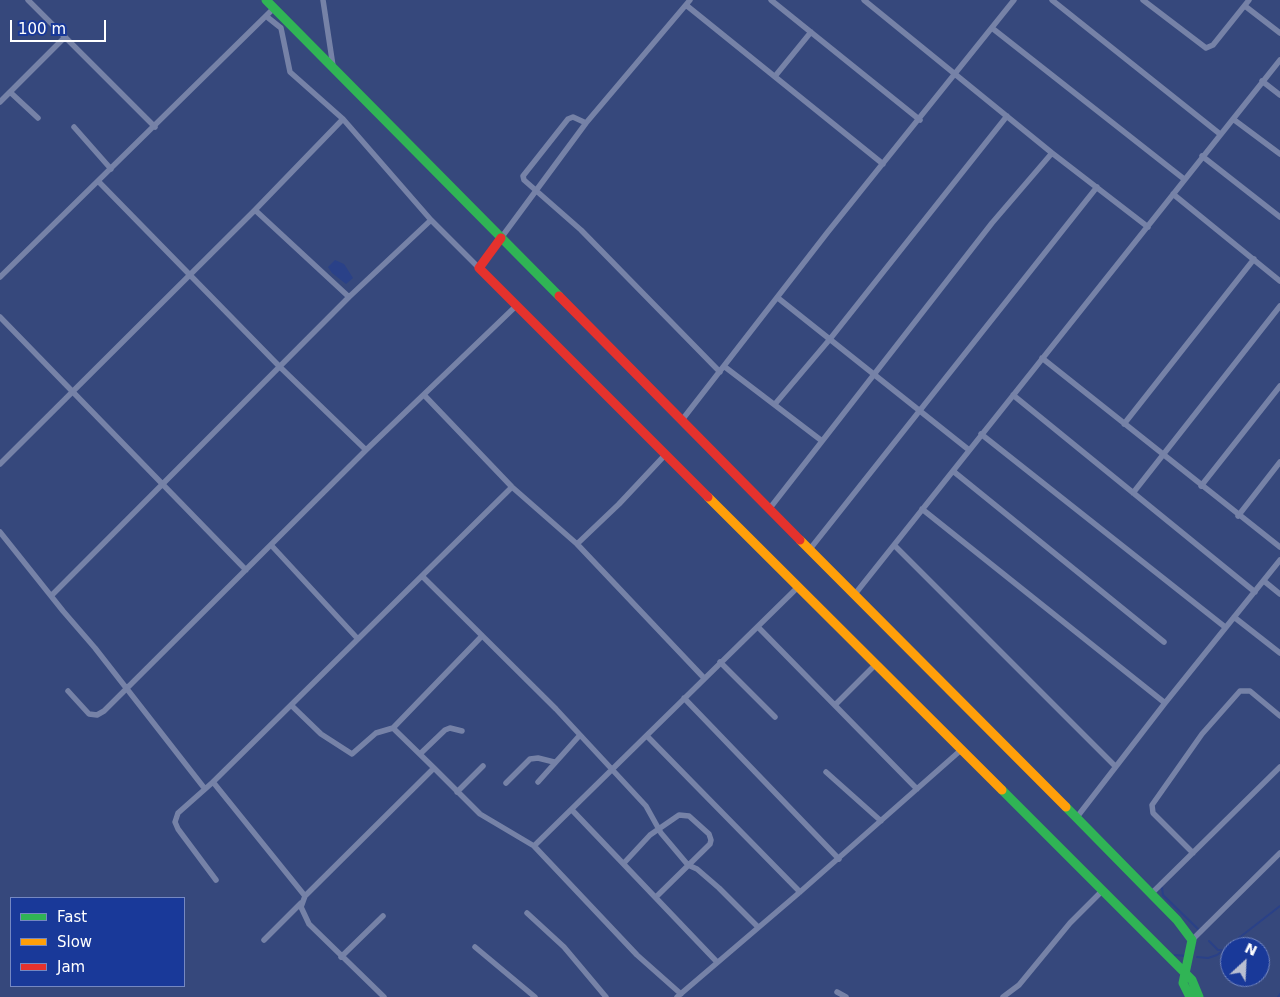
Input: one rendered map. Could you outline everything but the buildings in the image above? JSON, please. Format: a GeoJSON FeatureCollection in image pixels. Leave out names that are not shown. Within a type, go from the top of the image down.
{"type":"FeatureCollection","features":[{"type":"Feature","properties":{"kind":"main road"},"geometry":{"type":"LineString","coordinates":[[266,0],[1152,893],[1186,930],[1192,940],[1183,983],[1190,997]]}},
{"type":"Feature","properties":{"kind":"main road"},"geometry":{"type":"LineString","coordinates":[[501,238],[479,268],[875,666],[1192,980],[1199,997]]}},
{"type":"Feature","properties":{"kind":"street"},"geometry":{"type":"LineString","coordinates":[[28,0],[155,127]]}},
{"type":"Feature","properties":{"kind":"street"},"geometry":{"type":"LineString","coordinates":[[323,0],[333,66]]}},
{"type":"Feature","properties":{"kind":"street"},"geometry":{"type":"LineString","coordinates":[[771,0],[920,120]]}},
{"type":"Feature","properties":{"kind":"street"},"geometry":{"type":"LineString","coordinates":[[864,0],[1052,153],[1148,227]]}},
{"type":"Feature","properties":{"kind":"street"},"geometry":{"type":"LineString","coordinates":[[682,420],[1014,0]]}},
{"type":"Feature","properties":{"kind":"street"},"geometry":{"type":"LineString","coordinates":[[1052,0],[1220,134]]}},
{"type":"Feature","properties":{"kind":"street"},"geometry":{"type":"LineString","coordinates":[[1143,0],[1206,48],[1213,45],[1249,0]]}},
{"type":"Feature","properties":{"kind":"street"},"geometry":{"type":"LineString","coordinates":[[501,238],[586,123],[688,3],[883,164]]}},
{"type":"Feature","properties":{"kind":"street"},"geometry":{"type":"LineString","coordinates":[[1245,6],[1280,33]]}},
{"type":"Feature","properties":{"kind":"street"},"geometry":{"type":"LineString","coordinates":[[2,273],[155,127],[274,8]]}},
{"type":"Feature","properties":{"kind":"street"},"geometry":{"type":"LineString","coordinates":[[266,16],[281,28],[290,72],[343,118],[431,220],[479,268]]}},
{"type":"Feature","properties":{"kind":"street"},"geometry":{"type":"LineString","coordinates":[[992,28],[1184,179]]}},
{"type":"Feature","properties":{"kind":"street"},"geometry":{"type":"LineString","coordinates":[[776,75],[811,32]]}},
{"type":"Feature","properties":{"kind":"street"},"geometry":{"type":"LineString","coordinates":[[0,102],[64,38]]}},
{"type":"Feature","properties":{"kind":"street"},"geometry":{"type":"LineString","coordinates":[[855,594],[1280,60]]}},
{"type":"Feature","properties":{"kind":"street"},"geometry":{"type":"LineString","coordinates":[[1262,81],[1280,95]]}},
{"type":"Feature","properties":{"kind":"street"},"geometry":{"type":"LineString","coordinates":[[10,92],[38,118]]}},
{"type":"Feature","properties":{"kind":"street"},"geometry":{"type":"LineString","coordinates":[[775,404],[830,339],[1007,116]]}},
{"type":"Feature","properties":{"kind":"street"},"geometry":{"type":"LineString","coordinates":[[586,123],[573,117],[568,119],[523,176],[524,180],[581,230],[720,372]]}},
{"type":"Feature","properties":{"kind":"street"},"geometry":{"type":"LineString","coordinates":[[0,464],[255,210],[343,118]]}},
{"type":"Feature","properties":{"kind":"street"},"geometry":{"type":"LineString","coordinates":[[1233,119],[1280,154]]}},
{"type":"Feature","properties":{"kind":"street"},"geometry":{"type":"LineString","coordinates":[[74,127],[111,169]]}},
{"type":"Feature","properties":{"kind":"street"},"geometry":{"type":"LineString","coordinates":[[770,508],[992,223],[1052,153]]}},
{"type":"Feature","properties":{"kind":"street"},"geometry":{"type":"LineString","coordinates":[[1202,156],[1280,217]]}},
{"type":"Feature","properties":{"kind":"street"},"geometry":{"type":"LineString","coordinates":[[98,181],[280,367],[366,450]]}},
{"type":"Feature","properties":{"kind":"street"},"geometry":{"type":"LineString","coordinates":[[810,549],[995,313],[1097,187]]}},
{"type":"Feature","properties":{"kind":"street"},"geometry":{"type":"LineString","coordinates":[[1172,194],[1280,281]]}},
{"type":"Feature","properties":{"kind":"street"},"geometry":{"type":"LineString","coordinates":[[255,210],[349,297]]}},
{"type":"Feature","properties":{"kind":"street"},"geometry":{"type":"LineString","coordinates":[[52,596],[162,483],[349,297],[431,220]]}},
{"type":"Feature","properties":{"kind":"street"},"geometry":{"type":"LineString","coordinates":[[1124,424],[1254,259]]}},
{"type":"Feature","properties":{"kind":"street"},"geometry":{"type":"LineString","coordinates":[[778,298],[876,374],[969,450]]}},
{"type":"Feature","properties":{"kind":"street"},"geometry":{"type":"LineString","coordinates":[[68,691],[85,711],[97,715],[104,711],[366,450],[425,396],[516,306]]}},
{"type":"Feature","properties":{"kind":"street"},"geometry":{"type":"LineString","coordinates":[[1133,493],[1280,306]]}},
{"type":"Feature","properties":{"kind":"street"},"geometry":{"type":"LineString","coordinates":[[0,317],[246,570]]}},
{"type":"Feature","properties":{"kind":"street"},"geometry":{"type":"LineString","coordinates":[[1042,358],[1238,516],[1280,547]]}},
{"type":"Feature","properties":{"kind":"street"},"geometry":{"type":"LineString","coordinates":[[725,367],[822,441]]}},
{"type":"Feature","properties":{"kind":"street"},"geometry":{"type":"LineString","coordinates":[[1201,486],[1280,386]]}},
{"type":"Feature","properties":{"kind":"street"},"geometry":{"type":"LineString","coordinates":[[1013,395],[1255,592]]}},
{"type":"Feature","properties":{"kind":"street"},"geometry":{"type":"LineString","coordinates":[[425,396],[512,487],[576,544],[704,678]]}},
{"type":"Feature","properties":{"kind":"street"},"geometry":{"type":"LineString","coordinates":[[981,434],[1225,627]]}},
{"type":"Feature","properties":{"kind":"street"},"geometry":{"type":"LineString","coordinates":[[576,544],[619,504],[665,455]]}},
{"type":"Feature","properties":{"kind":"street"},"geometry":{"type":"LineString","coordinates":[[1238,516],[1280,462]]}},
{"type":"Feature","properties":{"kind":"street"},"geometry":{"type":"LineString","coordinates":[[953,471],[1164,642]]}},
{"type":"Feature","properties":{"kind":"street"},"geometry":{"type":"LineString","coordinates":[[216,880],[175,822],[178,813],[213,782],[292,705],[357,638],[512,487]]}},
{"type":"Feature","properties":{"kind":"street"},"geometry":{"type":"LineString","coordinates":[[922,509],[1165,702]]}},
{"type":"Feature","properties":{"kind":"street"},"geometry":{"type":"LineString","coordinates":[[0,532],[128,689],[204,789]]}},
{"type":"Feature","properties":{"kind":"street"},"geometry":{"type":"LineString","coordinates":[[894,545],[1115,766]]}},
{"type":"Feature","properties":{"kind":"street"},"geometry":{"type":"LineString","coordinates":[[271,546],[357,638]]}},
{"type":"Feature","properties":{"kind":"street"},"geometry":{"type":"LineString","coordinates":[[1077,817],[1165,702],[1280,560]]}},
{"type":"Feature","properties":{"kind":"street"},"geometry":{"type":"LineString","coordinates":[[422,576],[580,735],[610,770],[646,806],[658,828],[688,865],[697,869],[719,888],[758,927]]}},
{"type":"Feature","properties":{"kind":"street"},"geometry":{"type":"LineString","coordinates":[[1264,581],[1280,594]]}},
{"type":"Feature","properties":{"kind":"street"},"geometry":{"type":"LineString","coordinates":[[534,846],[798,587]]}},
{"type":"Feature","properties":{"kind":"street"},"geometry":{"type":"LineString","coordinates":[[1234,617],[1280,653]]}},
{"type":"Feature","properties":{"kind":"street"},"geometry":{"type":"LineString","coordinates":[[758,626],[917,789]]}},
{"type":"Feature","properties":{"kind":"street"},"geometry":{"type":"LineString","coordinates":[[292,705],[321,734],[352,754],[376,733],[393,728],[481,637]]}},
{"type":"Feature","properties":{"kind":"street"},"geometry":{"type":"LineString","coordinates":[[720,662],[775,717]]}},
{"type":"Feature","properties":{"kind":"street"},"geometry":{"type":"LineString","coordinates":[[836,704],[875,666]]}},
{"type":"Feature","properties":{"kind":"street"},"geometry":{"type":"LineString","coordinates":[[1193,853],[1153,813],[1152,805],[1202,734],[1240,691],[1250,691],[1280,716]]}},
{"type":"Feature","properties":{"kind":"street"},"geometry":{"type":"LineString","coordinates":[[684,698],[839,859]]}},
{"type":"Feature","properties":{"kind":"street"},"geometry":{"type":"LineString","coordinates":[[393,728],[480,814],[534,846],[637,955],[679,996],[839,859],[961,750]]}},
{"type":"Feature","properties":{"kind":"street"},"geometry":{"type":"LineString","coordinates":[[420,754],[445,730],[450,728],[462,731]]}},
{"type":"Feature","properties":{"kind":"street"},"geometry":{"type":"LineString","coordinates":[[538,782],[580,735]]}},
{"type":"Feature","properties":{"kind":"street"},"geometry":{"type":"LineString","coordinates":[[646,736],[800,892]]}},
{"type":"Feature","properties":{"kind":"street"},"geometry":{"type":"LineString","coordinates":[[506,783],[530,759],[538,758],[554,762]]}},
{"type":"Feature","properties":{"kind":"street"},"geometry":{"type":"LineString","coordinates":[[457,792],[483,766]]}},
{"type":"Feature","properties":{"kind":"street"},"geometry":{"type":"LineString","coordinates":[[1152,893],[1280,767]]}},
{"type":"Feature","properties":{"kind":"street"},"geometry":{"type":"LineString","coordinates":[[264,940],[434,768]]}},
{"type":"Feature","properties":{"kind":"street"},"geometry":{"type":"LineString","coordinates":[[826,772],[880,822]]}},
{"type":"Feature","properties":{"kind":"street"},"geometry":{"type":"LineString","coordinates":[[213,782],[304,899]]}},
{"type":"Feature","properties":{"kind":"street"},"geometry":{"type":"LineString","coordinates":[[572,810],[717,962]]}},
{"type":"Feature","properties":{"kind":"street"},"geometry":{"type":"LineString","coordinates":[[624,863],[658,828],[679,815],[689,816],[709,834],[710,844],[656,897]]}},
{"type":"Feature","properties":{"kind":"street"},"geometry":{"type":"LineString","coordinates":[[1192,940],[1280,853]]}},
{"type":"Feature","properties":{"kind":"street"},"geometry":{"type":"LineString","coordinates":[[1004,997],[1019,985],[1065,928],[1102,892]]}},
{"type":"Feature","properties":{"kind":"street"},"geometry":{"type":"LineString","coordinates":[[304,899],[301,910],[308,924],[384,997]]}},
{"type":"Feature","properties":{"kind":"street"},"geometry":{"type":"LineString","coordinates":[[527,913],[564,947],[606,997]]}},
{"type":"Feature","properties":{"kind":"street"},"geometry":{"type":"LineString","coordinates":[[341,957],[383,916]]}},
{"type":"Feature","properties":{"kind":"street"},"geometry":{"type":"LineString","coordinates":[[475,947],[535,997]]}},
{"type":"Feature","properties":{"kind":"street"},"geometry":{"type":"LineString","coordinates":[[837,992],[846,997]]}},
{"type":"Feature","properties":{"kind":"water"},"geometry":{"type":"Polygon","coordinates":[[[335,260],[344,264],[353,278],[346,284],[332,273],[328,267],[335,260]]]}},
{"type":"Feature","properties":{"kind":"waterway"},"geometry":{"type":"LineString","coordinates":[[1162,888],[1163,895],[1198,929]]}},
{"type":"Feature","properties":{"kind":"waterway"},"geometry":{"type":"LineString","coordinates":[[1197,957],[1208,958],[1217,955],[1280,906]]}},
{"type":"Feature","properties":{"kind":"waterway"},"geometry":{"type":"LineString","coordinates":[[1209,941],[1220,950]]}},
{"type":"Feature","properties":{"kind":"waterway"},"geometry":{"type":"LineString","coordinates":[[1175,955],[1187,956]]}},
{"type":"Feature","properties":{"kind":"traffic: fast"},"geometry":{"type":"LineString","coordinates":[[266,0],[559,296]]}},
{"type":"Feature","properties":{"kind":"traffic: fast"},"geometry":{"type":"LineString","coordinates":[[1002,790],[1192,980],[1199,997]]}},
{"type":"Feature","properties":{"kind":"traffic: fast"},"geometry":{"type":"LineString","coordinates":[[1066,807],[1177,920],[1192,940],[1183,983],[1190,997]]}},
{"type":"Feature","properties":{"kind":"traffic: slow"},"geometry":{"type":"LineString","coordinates":[[708,497],[1002,790]]}},
{"type":"Feature","properties":{"kind":"traffic: slow"},"geometry":{"type":"LineString","coordinates":[[800,540],[1066,807]]}},
{"type":"Feature","properties":{"kind":"traffic: jam"},"geometry":{"type":"LineString","coordinates":[[501,238],[479,268],[708,497]]}},
{"type":"Feature","properties":{"kind":"traffic: jam"},"geometry":{"type":"LineString","coordinates":[[559,296],[800,540]]}}]}
